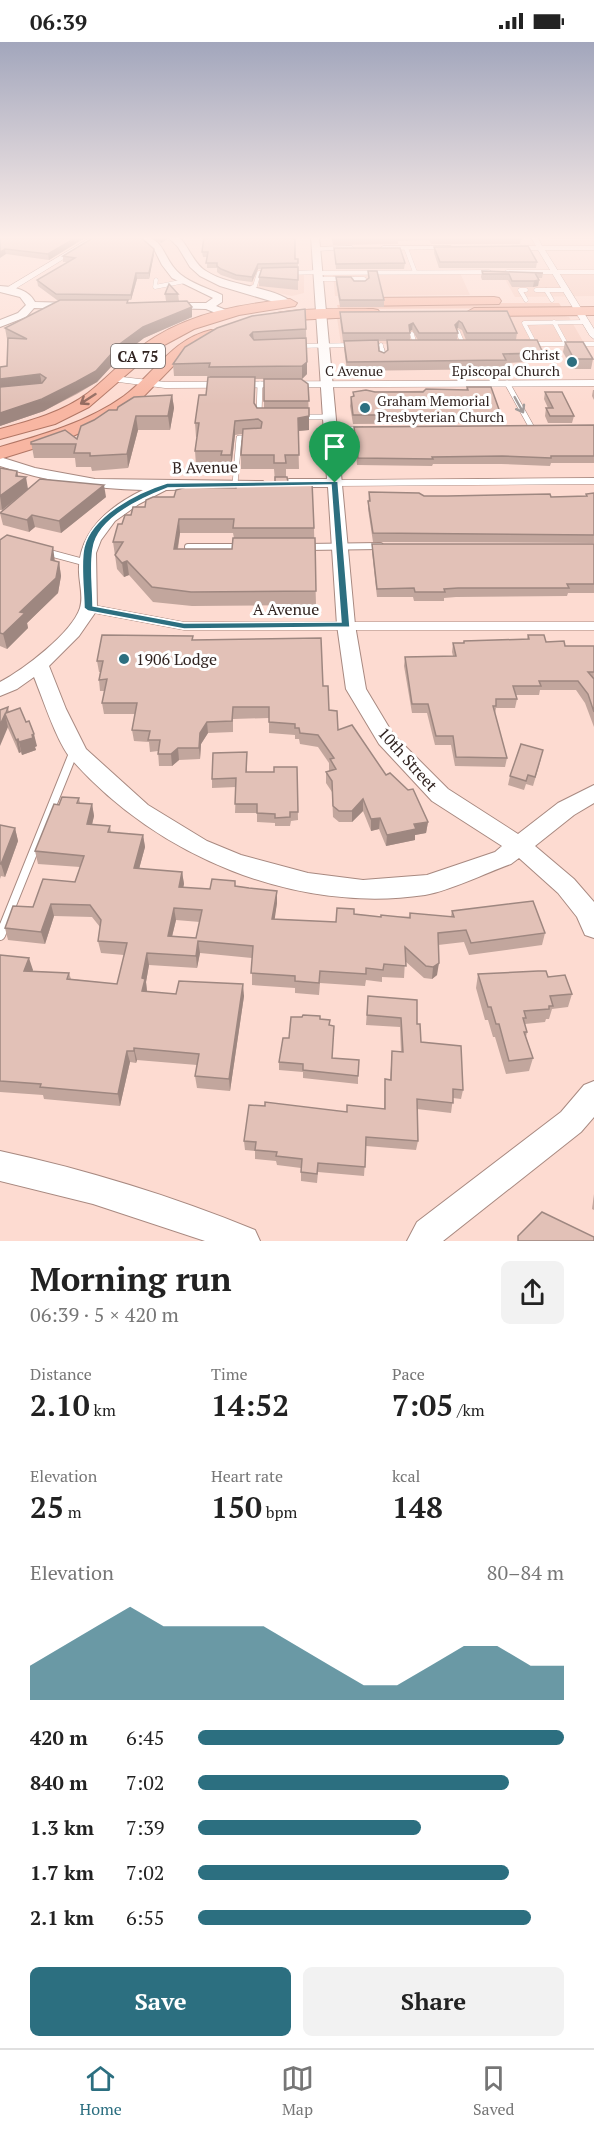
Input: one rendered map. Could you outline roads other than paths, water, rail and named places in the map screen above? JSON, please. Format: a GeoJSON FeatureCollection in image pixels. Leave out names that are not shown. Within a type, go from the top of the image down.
{"type":"FeatureCollection","features":[{"type":"Feature","properties":{"kind":"highway","name":"CA 75"},"geometry":{"type":"LineString","coordinates":[[0,453],[46,440],[91,422],[125,403],[149,384],[170,359],[189,345],[211,333],[268,317],[321,308],[534,292],[579,307]]}},
{"type":"Feature","properties":{"kind":"highway","name":"CA 75"},"geometry":{"type":"LineString","coordinates":[[0,435],[65,412],[90,399],[160,340],[186,327],[227,314],[288,303],[321,308],[579,307],[594,300]]}},
{"type":"Feature","properties":{"kind":"street"},"geometry":{"type":"LineString","coordinates":[[13,292],[26,296],[31,305]]}},
{"type":"Feature","properties":{"kind":"street"},"geometry":{"type":"LineString","coordinates":[[207,306],[219,300],[215,292]]}},
{"type":"Feature","properties":{"kind":"street"},"geometry":{"type":"LineString","coordinates":[[255,292],[274,296],[288,303]]}},
{"type":"Feature","properties":{"kind":"street","name":"10th Street"},"geometry":{"type":"LineString","coordinates":[[320,292],[346,625],[356,689],[386,739],[440,795],[520,846],[566,886],[586,911],[594,928]]}},
{"type":"Feature","properties":{"kind":"street"},"geometry":{"type":"LineString","coordinates":[[569,292],[594,336]]}},
{"type":"Feature","properties":{"kind":"street"},"geometry":{"type":"LineString","coordinates":[[0,324],[22,315],[31,305],[91,306]]}},
{"type":"Feature","properties":{"kind":"street"},"geometry":{"type":"LineString","coordinates":[[161,306],[207,306],[227,314]]}},
{"type":"Feature","properties":{"kind":"street","name":"C Avenue"},"geometry":{"type":"LineString","coordinates":[[114,379],[149,384],[594,383]]}},
{"type":"Feature","properties":{"kind":"street","name":"B Avenue"},"geometry":{"type":"LineString","coordinates":[[0,461],[47,481],[105,485],[594,481]]}},
{"type":"Feature","properties":{"kind":"street"},"geometry":{"type":"LineString","coordinates":[[0,690],[39,666],[73,631],[88,608],[89,547],[99,529],[108,519],[146,494],[167,486]]}},
{"type":"Feature","properties":{"kind":"street","name":"A Avenue"},"geometry":{"type":"LineString","coordinates":[[88,608],[184,626],[594,626]]}},
{"type":"Feature","properties":{"kind":"street"},"geometry":{"type":"LineString","coordinates":[[39,666],[75,749],[140,811],[199,847],[237,863],[308,884],[363,890],[427,885],[503,858],[566,809],[594,793]]}},
{"type":"Feature","properties":{"kind":"street"},"geometry":{"type":"LineString","coordinates":[[423,1241],[428,1233],[571,1122],[594,1095]]}},
{"type":"Feature","properties":{"kind":"street"},"geometry":{"type":"LineString","coordinates":[[0,1166],[64,1179],[205,1224],[244,1241]]}},
{"type":"Feature","properties":{"kind":"lane"},"geometry":{"type":"LineString","coordinates":[[536,344],[524,322],[554,322],[579,307]]}},
{"type":"Feature","properties":{"kind":"lane"},"geometry":{"type":"LineString","coordinates":[[554,322],[566,344]]}},
{"type":"Feature","properties":{"kind":"lane"},"geometry":{"type":"LineString","coordinates":[[458,332],[463,344]]}},
{"type":"Feature","properties":{"kind":"lane"},"geometry":{"type":"LineString","coordinates":[[412,334],[415,345]]}},
{"type":"Feature","properties":{"kind":"lane"},"geometry":{"type":"LineString","coordinates":[[454,344],[474,344]]}},
{"type":"Feature","properties":{"kind":"lane"},"geometry":{"type":"LineString","coordinates":[[525,344],[594,344]]}},
{"type":"Feature","properties":{"kind":"lane"},"geometry":{"type":"LineString","coordinates":[[291,346],[358,345]]}},
{"type":"Feature","properties":{"kind":"lane"},"geometry":{"type":"LineString","coordinates":[[369,345],[392,345]]}},
{"type":"Feature","properties":{"kind":"lane"},"geometry":{"type":"LineString","coordinates":[[381,345],[383,357]]}},
{"type":"Feature","properties":{"kind":"lane"},"geometry":{"type":"LineString","coordinates":[[404,345],[424,345]]}},
{"type":"Feature","properties":{"kind":"lane"},"geometry":{"type":"LineString","coordinates":[[507,383],[532,428]]}},
{"type":"Feature","properties":{"kind":"lane"},"geometry":{"type":"LineString","coordinates":[[260,384],[259,417],[270,417]]}},
{"type":"Feature","properties":{"kind":"lane"},"geometry":{"type":"LineString","coordinates":[[294,417],[363,429]]}},
{"type":"Feature","properties":{"kind":"lane"},"geometry":{"type":"LineString","coordinates":[[520,428],[542,428]]}},
{"type":"Feature","properties":{"kind":"lane"},"geometry":{"type":"LineString","coordinates":[[235,484],[239,438],[258,438]]}},
{"type":"Feature","properties":{"kind":"lane"},"geometry":{"type":"LineString","coordinates":[[293,547],[386,546]]}},
{"type":"Feature","properties":{"kind":"lane"},"geometry":{"type":"LineString","coordinates":[[188,547],[246,547]]}},
{"type":"Feature","properties":{"kind":"lane"},"geometry":{"type":"LineString","coordinates":[[44,551],[87,563]]}},
{"type":"Feature","properties":{"kind":"lane"},"geometry":{"type":"LineString","coordinates":[[0,935],[75,749]]}},
{"type":"Feature","properties":{"kind":"place","name":"Christ Episcopal Church"},"geometry":{"type":"Point","coordinates":[572,362]}},
{"type":"Feature","properties":{"kind":"place","name":"Graham Memorial Presbyterian Church"},"geometry":{"type":"Point","coordinates":[365,408]}},
{"type":"Feature","properties":{"kind":"place","name":"1906 Lodge"},"geometry":{"type":"Point","coordinates":[124,659]}}]}
